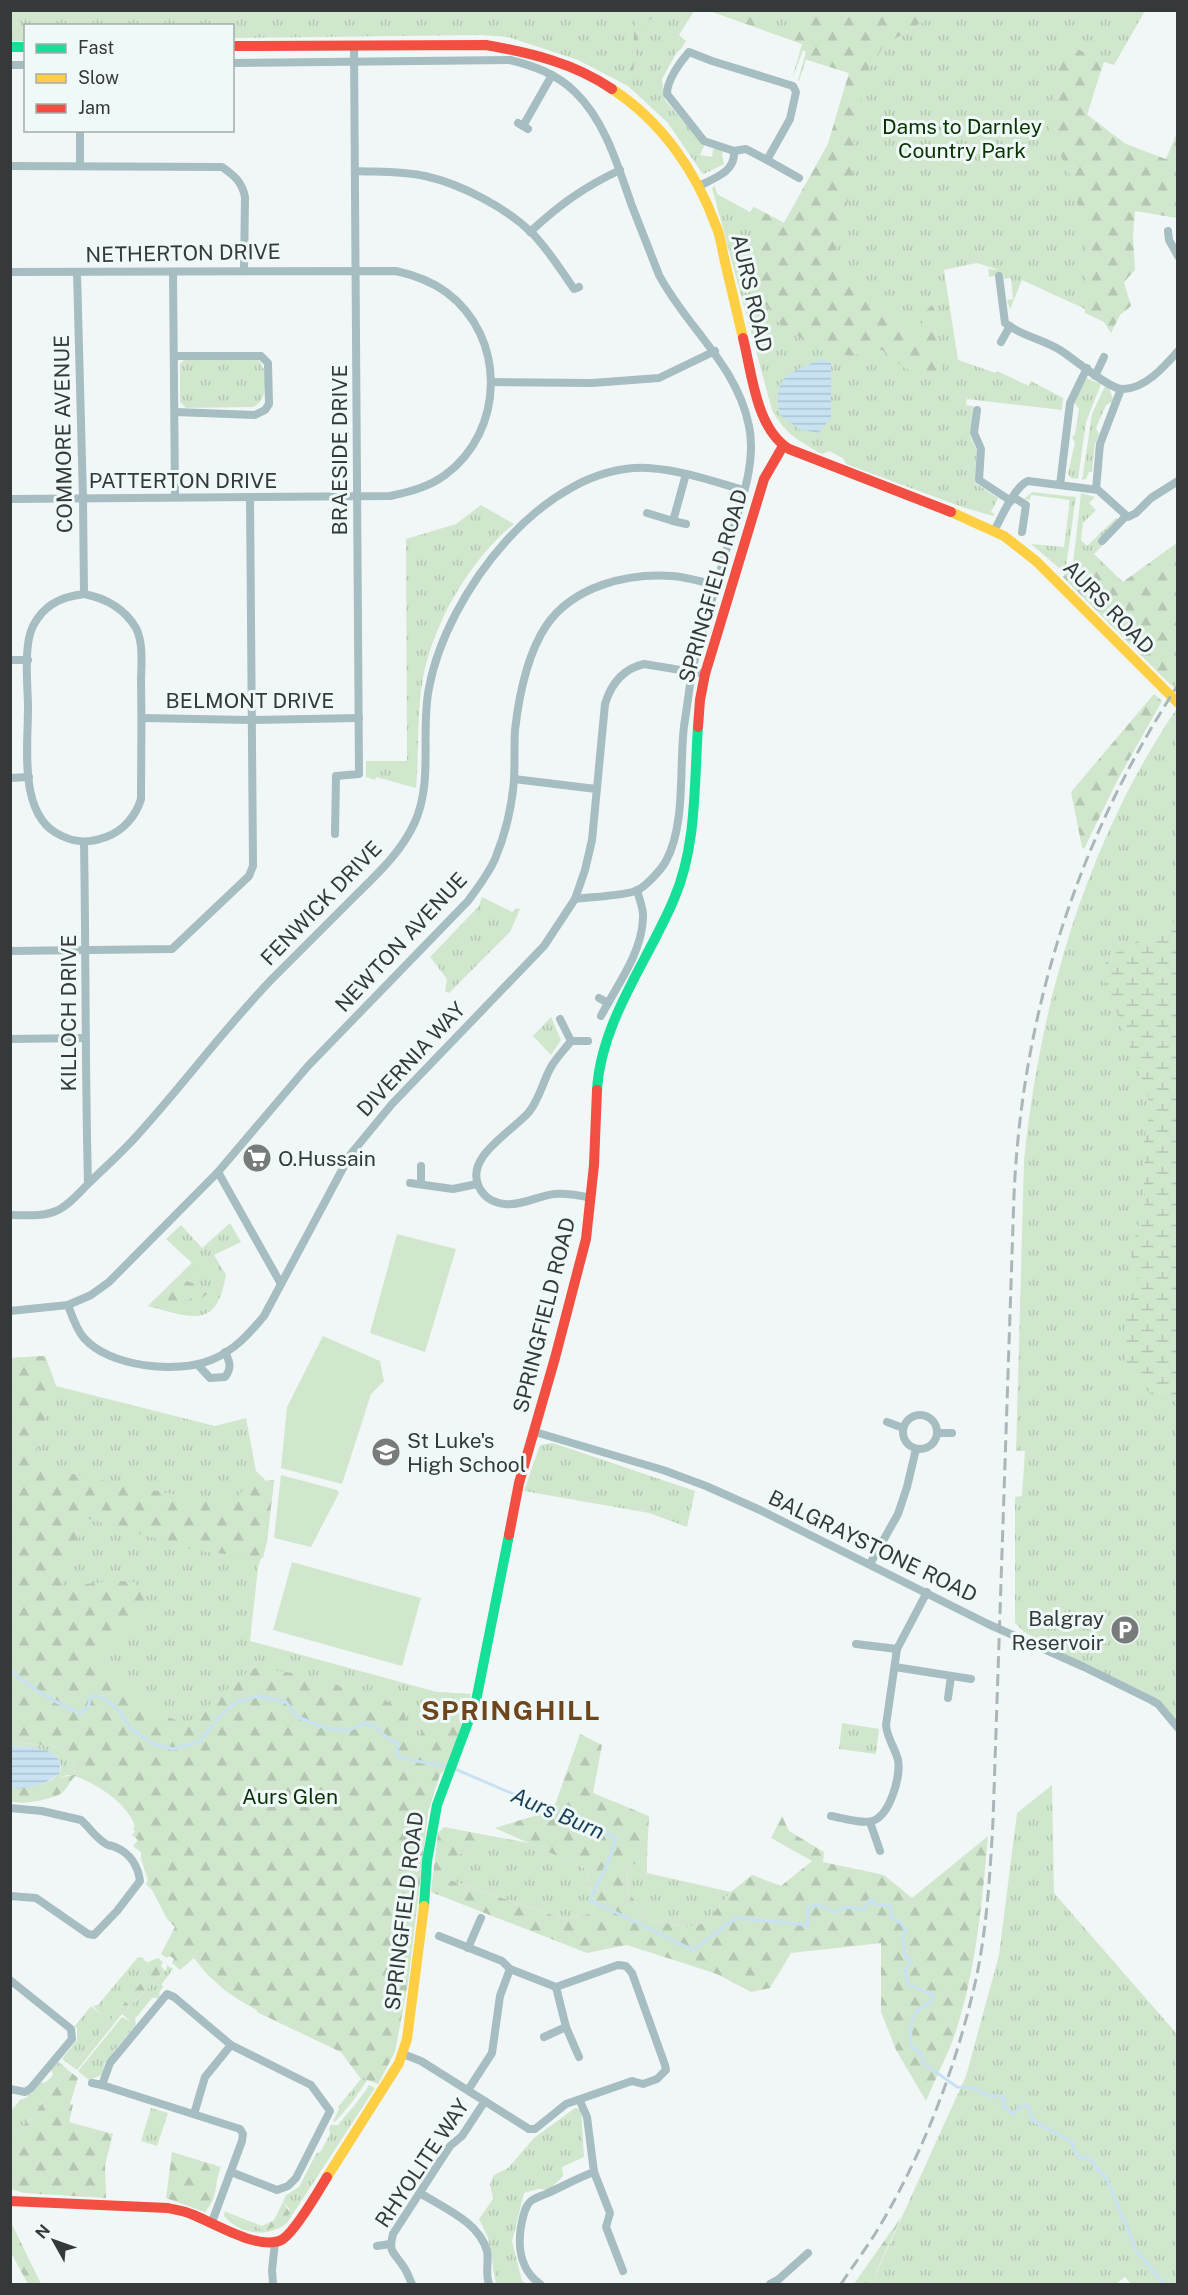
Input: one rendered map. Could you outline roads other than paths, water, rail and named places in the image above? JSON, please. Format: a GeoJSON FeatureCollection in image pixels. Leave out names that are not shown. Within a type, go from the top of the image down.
{"type":"FeatureCollection","features":[{"type":"Feature","properties":{"kind":"street","name":"BRAESIDE DRIVE"},"geometry":{"type":"LineString","coordinates":[[335,834],[336,776],[359,774],[354,45]]}},
{"type":"Feature","properties":{"kind":"street","name":"AURS ROAD"},"geometry":{"type":"LineString","coordinates":[[234,46],[486,45],[528,51],[566,62],[598,78],[647,114],[673,143],[699,186],[717,227],[748,366],[760,408],[772,434],[783,446],[994,531],[1036,561],[1178,703]]}},
{"type":"Feature","properties":{"kind":"street"},"geometry":{"type":"LineString","coordinates":[[767,160],[790,119],[796,97],[793,87],[712,62],[689,52],[683,58],[667,88],[667,94],[704,141],[734,152],[746,148],[767,160],[799,178]]}},
{"type":"Feature","properties":{"kind":"street"},"geometry":{"type":"LineString","coordinates":[[234,63],[510,60],[535,66],[552,75],[575,91],[598,123],[620,170],[659,275],[685,316],[715,351],[732,376],[739,393],[750,428],[750,465],[693,671],[684,730],[677,827],[666,862],[637,890],[575,899]]}},
{"type":"Feature","properties":{"kind":"street"},"geometry":{"type":"LineString","coordinates":[[523,126],[552,75]]}},
{"type":"Feature","properties":{"kind":"street"},"geometry":{"type":"LineString","coordinates":[[80,132],[80,166]]}},
{"type":"Feature","properties":{"kind":"street"},"geometry":{"type":"LineString","coordinates":[[699,186],[730,168],[735,160],[734,152]]}},
{"type":"Feature","properties":{"kind":"street"},"geometry":{"type":"LineString","coordinates":[[10,166],[222,167],[240,181],[244,189],[244,270]]}},
{"type":"Feature","properties":{"kind":"street"},"geometry":{"type":"LineString","coordinates":[[531,232],[565,201],[589,185],[620,170]]}},
{"type":"Feature","properties":{"kind":"street"},"geometry":{"type":"LineString","coordinates":[[356,171],[423,176],[454,185],[502,211],[531,232],[547,250],[574,289],[579,287]]}},
{"type":"Feature","properties":{"kind":"street"},"geometry":{"type":"LineString","coordinates":[[1168,231],[1169,240],[1178,256]]}},
{"type":"Feature","properties":{"kind":"street","name":"NETHERTON DRIVE"},"geometry":{"type":"LineString","coordinates":[[10,272],[396,271],[431,282],[460,304],[474,324],[491,364],[492,382]]}},
{"type":"Feature","properties":{"kind":"street","name":"COMMORE AVENUE"},"geometry":{"type":"LineString","coordinates":[[77,272],[84,594]]}},
{"type":"Feature","properties":{"kind":"street"},"geometry":{"type":"LineString","coordinates":[[173,272],[175,496]]}},
{"type":"Feature","properties":{"kind":"street"},"geometry":{"type":"LineString","coordinates":[[999,276],[1005,323],[1059,350],[1087,368],[1095,376],[1121,389],[1141,384],[1172,359],[1178,351]]}},
{"type":"Feature","properties":{"kind":"street"},"geometry":{"type":"LineString","coordinates":[[1001,342],[1010,326]]}},
{"type":"Feature","properties":{"kind":"street"},"geometry":{"type":"LineString","coordinates":[[492,382],[592,383],[659,378],[715,351]]}},
{"type":"Feature","properties":{"kind":"street"},"geometry":{"type":"LineString","coordinates":[[174,356],[261,356],[268,363],[269,404],[265,410],[255,415],[175,412]]}},
{"type":"Feature","properties":{"kind":"street"},"geometry":{"type":"LineString","coordinates":[[1095,376],[1104,357]]}},
{"type":"Feature","properties":{"kind":"street"},"geometry":{"type":"LineString","coordinates":[[1060,485],[1070,403],[1087,368]]}},
{"type":"Feature","properties":{"kind":"street","name":"PATTERTON DRIVE"},"geometry":{"type":"LineString","coordinates":[[10,499],[175,496],[357,497],[390,496],[415,490],[444,476],[465,457],[478,437],[487,413],[492,382]]}},
{"type":"Feature","properties":{"kind":"street"},"geometry":{"type":"LineString","coordinates":[[1096,489],[1100,444],[1121,389]]}},
{"type":"Feature","properties":{"kind":"street"},"geometry":{"type":"LineString","coordinates":[[977,410],[974,433],[981,449],[979,480],[1026,505],[1022,532]]}},
{"type":"Feature","properties":{"kind":"street","name":"SPRINGFIELD ROAD"},"geometry":{"type":"LineString","coordinates":[[275,2242],[290,2233],[303,2215],[393,2074],[403,2054],[424,1913],[427,1861],[437,1805],[476,1701],[519,1483],[535,1432],[589,1226],[597,1086],[603,1056],[612,1027],[675,898],[690,851],[700,700],[705,674],[764,479],[783,446]]}},
{"type":"Feature","properties":{"kind":"street","name":"FENWICK DRIVE"},"geometry":{"type":"LineString","coordinates":[[10,1215],[56,1211],[112,1162],[154,1117],[270,981],[393,859],[416,819],[423,794],[425,717],[437,655],[461,600],[491,558],[513,534],[539,511],[571,488],[590,478],[609,472],[648,468],[686,474],[743,490]]}},
{"type":"Feature","properties":{"kind":"street"},"geometry":{"type":"LineString","coordinates":[[673,521],[686,474]]}},
{"type":"Feature","properties":{"kind":"street"},"geometry":{"type":"LineString","coordinates":[[994,531],[1022,483],[1028,481],[1096,489],[1126,516]]}},
{"type":"Feature","properties":{"kind":"street"},"geometry":{"type":"LineString","coordinates":[[1102,541],[1126,516],[1136,513],[1151,498],[1178,481]]}},
{"type":"Feature","properties":{"kind":"street"},"geometry":{"type":"LineString","coordinates":[[10,951],[172,949],[249,876],[253,866],[250,720],[250,497]]}},
{"type":"Feature","properties":{"kind":"street"},"geometry":{"type":"LineString","coordinates":[[647,513],[686,524]]}},
{"type":"Feature","properties":{"kind":"street","name":"NEWTON AVENUE"},"geometry":{"type":"LineString","coordinates":[[10,1311],[68,1305],[91,1295],[109,1282],[218,1172],[308,1066],[468,901],[483,881],[495,859],[503,836],[514,779],[515,731],[521,693],[537,645],[546,626],[556,614],[585,593],[605,583],[626,578],[673,576],[717,585]]}},
{"type":"Feature","properties":{"kind":"street"},"geometry":{"type":"LineString","coordinates":[[84,594],[100,597],[114,605],[135,628],[140,638],[142,718],[139,806],[129,821],[114,835],[84,843],[54,833],[44,825],[37,814],[28,777],[28,660],[32,629],[44,609],[66,596],[84,594]]}},
{"type":"Feature","properties":{"kind":"street"},"geometry":{"type":"LineString","coordinates":[[10,660],[28,660]]}},
{"type":"Feature","properties":{"kind":"street","name":"DIVERNIA WAY"},"geometry":{"type":"LineString","coordinates":[[68,1305],[81,1334],[97,1349],[136,1363],[174,1368],[198,1365],[225,1353],[247,1337],[264,1316],[350,1155],[392,1104],[544,946],[575,899],[592,840],[605,704],[609,690],[616,680],[635,666],[644,664],[705,674]]}},
{"type":"Feature","properties":{"kind":"street","name":"BELMONT DRIVE"},"geometry":{"type":"LineString","coordinates":[[142,718],[250,720],[359,718]]}},
{"type":"Feature","properties":{"kind":"street"},"geometry":{"type":"LineString","coordinates":[[10,778],[28,777]]}},
{"type":"Feature","properties":{"kind":"street"},"geometry":{"type":"LineString","coordinates":[[514,779],[596,789]]}},
{"type":"Feature","properties":{"kind":"street","name":"KILLOCH DRIVE"},"geometry":{"type":"LineString","coordinates":[[84,843],[88,1183]]}},
{"type":"Feature","properties":{"kind":"street"},"geometry":{"type":"LineString","coordinates":[[601,1016],[632,960],[642,936],[644,915],[637,890]]}},
{"type":"Feature","properties":{"kind":"street"},"geometry":{"type":"LineString","coordinates":[[598,998],[608,1003]]}},
{"type":"Feature","properties":{"kind":"street"},"geometry":{"type":"LineString","coordinates":[[560,1019],[571,1041]]}},
{"type":"Feature","properties":{"kind":"street"},"geometry":{"type":"LineString","coordinates":[[10,1039],[85,1038]]}},
{"type":"Feature","properties":{"kind":"street"},"geometry":{"type":"LineString","coordinates":[[571,1041],[551,1066],[542,1091],[529,1111],[498,1140],[480,1161],[476,1174],[477,1184],[489,1199],[504,1204],[514,1204],[553,1194],[591,1198]]}},
{"type":"Feature","properties":{"kind":"street"},"geometry":{"type":"LineString","coordinates":[[571,1041],[588,1041]]}},
{"type":"Feature","properties":{"kind":"street"},"geometry":{"type":"LineString","coordinates":[[421,1166],[421,1184]]}},
{"type":"Feature","properties":{"kind":"street"},"geometry":{"type":"LineString","coordinates":[[218,1172],[281,1284]]}},
{"type":"Feature","properties":{"kind":"street"},"geometry":{"type":"LineString","coordinates":[[410,1183],[453,1189],[477,1184]]}},
{"type":"Feature","properties":{"kind":"street"},"geometry":{"type":"LineString","coordinates":[[198,1365],[210,1378],[225,1377],[230,1372],[230,1364],[225,1353]]}},
{"type":"Feature","properties":{"kind":"street"},"geometry":{"type":"LineString","coordinates":[[919,1414],[929,1417],[937,1432],[928,1447],[916,1449],[907,1443],[902,1433],[903,1428],[909,1419],[919,1414]]}},
{"type":"Feature","properties":{"kind":"street"},"geometry":{"type":"LineString","coordinates":[[887,1422],[903,1428]]}},
{"type":"Feature","properties":{"kind":"street","name":"BALGRAYSTONE ROAD"},"geometry":{"type":"LineString","coordinates":[[535,1432],[663,1470],[760,1510],[1009,1634],[1151,1700],[1158,1704],[1178,1728]]}},
{"type":"Feature","properties":{"kind":"street"},"geometry":{"type":"LineString","coordinates":[[937,1432],[952,1433]]}},
{"type":"Feature","properties":{"kind":"street"},"geometry":{"type":"LineString","coordinates":[[870,1564],[898,1514],[916,1449]]}},
{"type":"Feature","properties":{"kind":"street"},"geometry":{"type":"LineString","coordinates":[[831,1816],[870,1822],[878,1819],[884,1813],[891,1800],[898,1762],[886,1725],[897,1649],[927,1592]]}},
{"type":"Feature","properties":{"kind":"street"},"geometry":{"type":"LineString","coordinates":[[856,1644],[897,1649]]}},
{"type":"Feature","properties":{"kind":"street"},"geometry":{"type":"LineString","coordinates":[[895,1667],[971,1679]]}},
{"type":"Feature","properties":{"kind":"street"},"geometry":{"type":"LineString","coordinates":[[948,1698],[951,1676]]}},
{"type":"Feature","properties":{"kind":"street"},"geometry":{"type":"LineString","coordinates":[[10,1808],[42,1811],[81,1820],[89,1831],[107,1845],[114,1846],[132,1859],[139,1868],[140,1881],[117,1911],[94,1935],[88,1934],[36,1898],[10,1896]]}},
{"type":"Feature","properties":{"kind":"street"},"geometry":{"type":"LineString","coordinates":[[870,1822],[880,1851]]}},
{"type":"Feature","properties":{"kind":"street"},"geometry":{"type":"LineString","coordinates":[[468,1948],[481,1918]]}},
{"type":"Feature","properties":{"kind":"street"},"geometry":{"type":"LineString","coordinates":[[403,2054],[421,2061],[529,2129],[535,2129],[567,2104],[632,2081],[643,2084],[663,2076],[666,2070],[632,1973],[626,1966],[618,1965],[556,1987],[510,1969],[502,1961],[439,1936]]}},
{"type":"Feature","properties":{"kind":"street"},"geometry":{"type":"LineString","coordinates":[[468,2091],[492,2053],[500,1996],[510,1969]]}},
{"type":"Feature","properties":{"kind":"street"},"geometry":{"type":"LineString","coordinates":[[10,1980],[57,2016],[71,2029],[72,2034],[72,2039],[31,2088],[25,2092],[10,2089]]}},
{"type":"Feature","properties":{"kind":"street"},"geometry":{"type":"LineString","coordinates":[[556,1987],[566,2027],[579,2057]]}},
{"type":"Feature","properties":{"kind":"street"},"geometry":{"type":"LineString","coordinates":[[102,2085],[110,2063],[167,1994],[174,1997],[231,2045],[311,2085],[330,2111],[296,2178],[288,2186],[277,2190],[231,2172]]}},
{"type":"Feature","properties":{"kind":"street"},"geometry":{"type":"LineString","coordinates":[[544,2037],[566,2027]]}},
{"type":"Feature","properties":{"kind":"street"},"geometry":{"type":"LineString","coordinates":[[194,2114],[205,2077],[231,2045]]}},
{"type":"Feature","properties":{"kind":"street"},"geometry":{"type":"LineString","coordinates":[[92,2083],[240,2129],[243,2134],[212,2222]]}},
{"type":"Feature","properties":{"kind":"street","name":"RHYOLITE WAY"},"geometry":{"type":"LineString","coordinates":[[412,2284],[404,2266],[392,2252],[390,2244],[393,2235],[450,2146],[462,2136],[485,2101]]}},
{"type":"Feature","properties":{"kind":"street"},"geometry":{"type":"LineString","coordinates":[[580,2101],[587,2117],[594,2172],[610,2213],[606,2227],[622,2271]]}},
{"type":"Feature","properties":{"kind":"street"},"geometry":{"type":"LineString","coordinates":[[540,2284],[531,2278],[522,2259],[519,2235],[526,2206],[533,2199],[571,2180],[594,2172]]}},
{"type":"Feature","properties":{"kind":"street"},"geometry":{"type":"LineString","coordinates":[[420,2193],[470,2224],[477,2232],[487,2254],[489,2284]]}},
{"type":"Feature","properties":{"kind":"street"},"geometry":{"type":"LineString","coordinates":[[10,2202],[168,2208],[212,2222],[259,2242],[275,2242],[272,2284]]}},
{"type":"Feature","properties":{"kind":"street","name":"RHYOLITE WAY"},"geometry":{"type":"LineString","coordinates":[[377,2246],[390,2244]]}},
{"type":"Feature","properties":{"kind":"street"},"geometry":{"type":"LineString","coordinates":[[770,2284],[779,2279],[808,2253]]}},
{"type":"Feature","properties":{"kind":"water"},"geometry":{"type":"Polygon","coordinates":[[[822,359],[831,363],[831,418],[818,433],[799,429],[780,415],[778,391],[781,383],[792,372],[822,359]]]}},
{"type":"Feature","properties":{"kind":"water"},"geometry":{"type":"Polygon","coordinates":[[[11,1746],[38,1748],[50,1752],[60,1761],[60,1773],[37,1786],[11,1788],[11,1746]]]}},
{"type":"Feature","properties":{"kind":"waterway","name":"Aurs Burn"},"geometry":{"type":"LineString","coordinates":[[10,1670],[43,1694],[80,1713],[88,1707],[91,1696],[100,1696],[120,1711],[129,1727],[153,1744],[173,1749],[199,1742],[218,1718],[236,1702],[259,1696],[286,1702],[298,1717],[322,1727],[348,1731],[364,1723],[373,1725],[390,1740],[398,1743],[397,1755],[455,1769],[616,1838],[609,1860],[590,1900],[693,1950],[736,1918],[808,1925],[808,1907],[819,1905],[835,1912],[845,1907],[864,1910],[870,1899],[876,1904],[890,1906],[892,1918],[901,1923],[906,1930],[903,1936],[905,1956],[911,1961],[905,1971],[908,1984],[933,1995],[931,2001],[915,2014],[911,2025],[911,2046],[922,2055],[923,2063],[957,2087],[973,2088],[990,2096],[1002,2096],[1005,2099],[1002,2105],[1013,2114],[1025,2104],[1030,2109],[1032,2120],[1072,2142],[1076,2155],[1091,2160],[1107,2180],[1136,2250],[1164,2284]]}},
{"type":"Feature","properties":{"kind":"railway"},"geometry":{"type":"LineString","coordinates":[[841,2284],[872,2239],[912,2166],[949,2074],[976,1979],[985,1921],[992,1841],[1014,1195],[1019,1127],[1029,1060],[1043,994],[1084,866],[1111,804],[1143,743],[1178,685]]}},
{"type":"Feature","properties":{"kind":"place","name":"O.Hussain"},"geometry":{"type":"Point","coordinates":[257,1158]}},
{"type":"Feature","properties":{"kind":"place","name":"St Luke's High School"},"geometry":{"type":"Point","coordinates":[386,1452]}},
{"type":"Feature","properties":{"kind":"place","name":"Balgray Reservoir"},"geometry":{"type":"Point","coordinates":[1125,1630]}},
{"type":"Feature","properties":{"kind":"district","name":"SPRINGHILL"},"geometry":{"type":"Point","coordinates":[511,1710]}},
{"type":"Feature","properties":{"kind":"park label","name":"Dams to Darnley Country Park"},"geometry":{"type":"Point","coordinates":[962,138]}},
{"type":"Feature","properties":{"kind":"park label","name":"Aurs Glen"},"geometry":{"type":"Point","coordinates":[290,1796]}}]}
